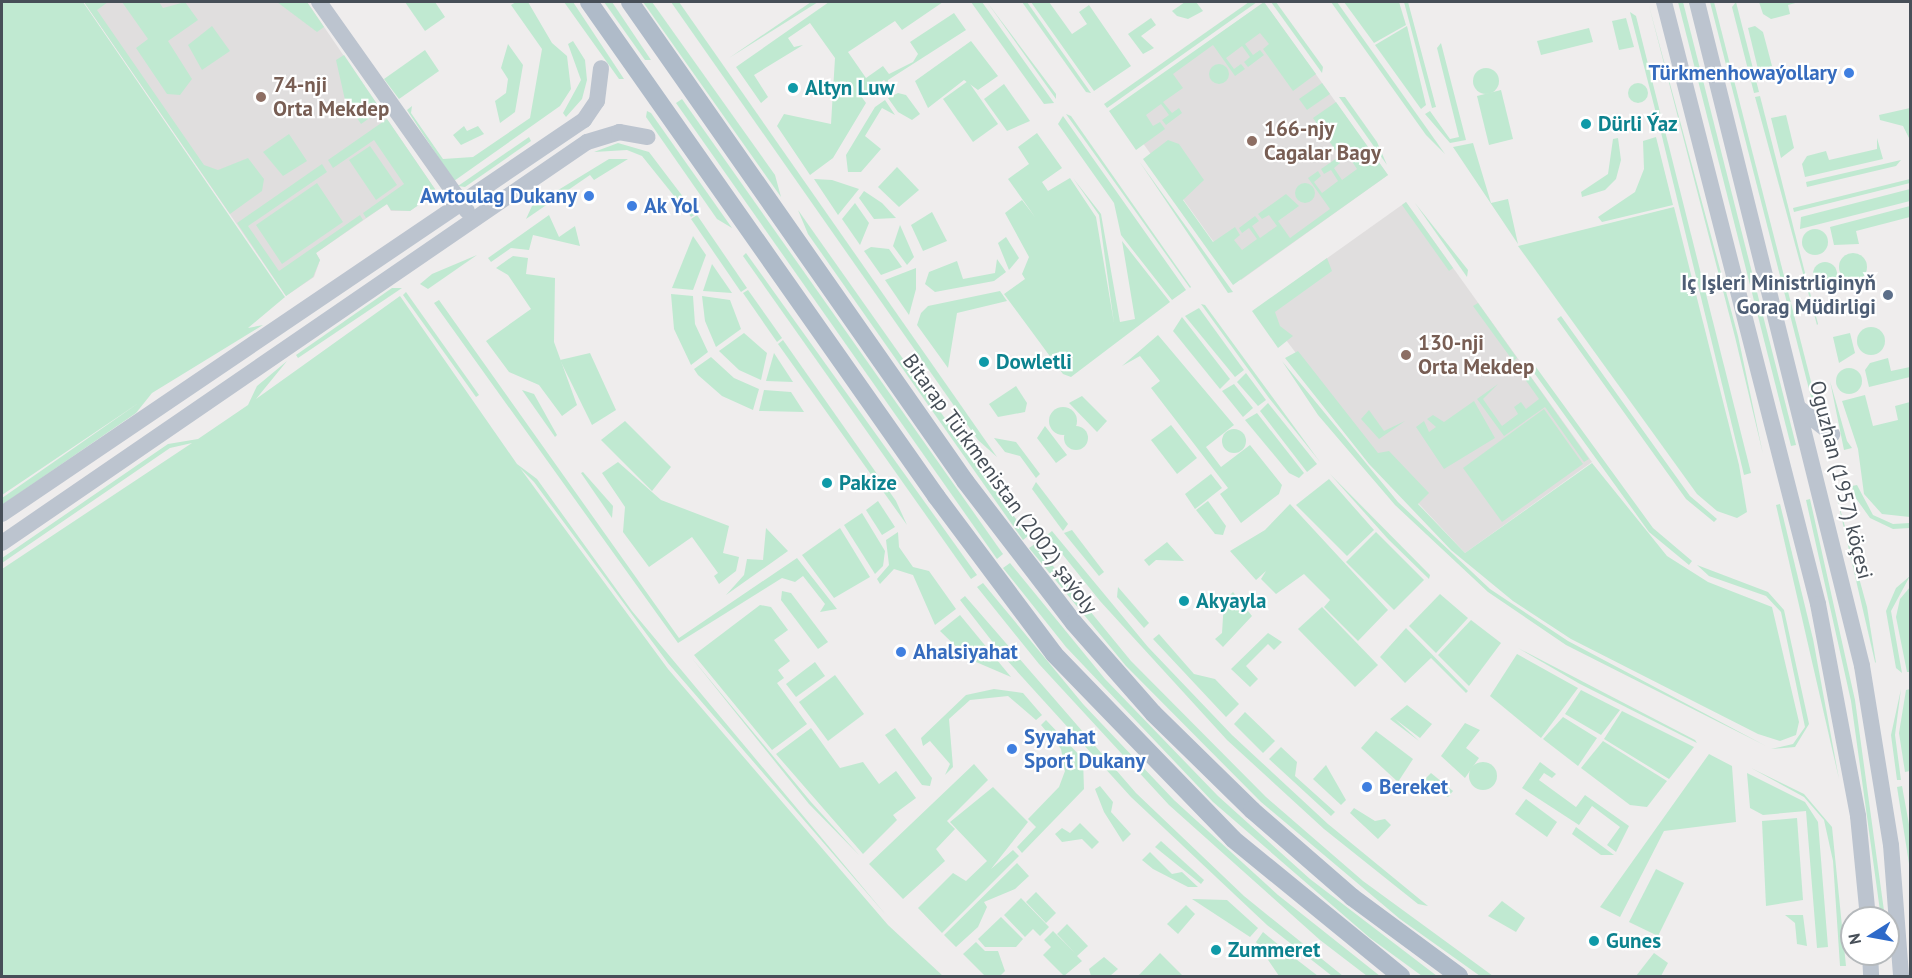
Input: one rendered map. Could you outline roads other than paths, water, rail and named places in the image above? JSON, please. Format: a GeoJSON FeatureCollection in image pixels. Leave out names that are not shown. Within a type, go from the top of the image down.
{"type":"FeatureCollection","features":[{"type":"Feature","properties":{"kind":"main road"},"geometry":{"type":"LineString","coordinates":[[319,2],[473,219]]}},
{"type":"Feature","properties":{"kind":"main road"},"geometry":{"type":"LineString","coordinates":[[589,2],[936,496],[1054,654],[1233,839],[1401,976]]}},
{"type":"Feature","properties":{"kind":"main road","name":"Bitarap Türkmenistan (2002) şaýoly"},"geometry":{"type":"LineString","coordinates":[[630,2],[964,481],[1081,632],[1252,810],[1352,897],[1459,976]]}},
{"type":"Feature","properties":{"kind":"main road"},"geometry":{"type":"LineString","coordinates":[[1664,2],[1818,604],[1858,816],[1867,906]]}},
{"type":"Feature","properties":{"kind":"main road","name":"Oguzhan (1957) köçesi"},"geometry":{"type":"LineString","coordinates":[[1696,2],[1800,409],[1870,703],[1891,845],[1901,976]]}},
{"type":"Feature","properties":{"kind":"main road"},"geometry":{"type":"LineString","coordinates":[[2,514],[584,120],[597,101],[601,68]]}},
{"type":"Feature","properties":{"kind":"main road"},"geometry":{"type":"LineString","coordinates":[[2,543],[596,137],[619,132],[648,137]]}},
{"type":"Feature","properties":{"kind":"main road"},"geometry":{"type":"LineString","coordinates":[[1800,409],[1832,434]]}},
{"type":"Feature","properties":{"kind":"place","name":"Türkmenhowaýollary"},"geometry":{"type":"Point","coordinates":[1849,73]}},
{"type":"Feature","properties":{"kind":"place","name":"Altyn Luw"},"geometry":{"type":"Point","coordinates":[793,88]}},
{"type":"Feature","properties":{"kind":"place","name":"74-nji Orta Mekdep"},"geometry":{"type":"Point","coordinates":[261,97]}},
{"type":"Feature","properties":{"kind":"place","name":"Dürli Ýaz"},"geometry":{"type":"Point","coordinates":[1586,124]}},
{"type":"Feature","properties":{"kind":"place","name":"166-njy Cagalar Bagy"},"geometry":{"type":"Point","coordinates":[1252,141]}},
{"type":"Feature","properties":{"kind":"place","name":"Awtoulag Dukany"},"geometry":{"type":"Point","coordinates":[589,196]}},
{"type":"Feature","properties":{"kind":"place","name":"Ak Yol"},"geometry":{"type":"Point","coordinates":[632,206]}},
{"type":"Feature","properties":{"kind":"place","name":"Iç Işleri Ministrliginyň Gorag Müdirligi"},"geometry":{"type":"Point","coordinates":[1888,295]}},
{"type":"Feature","properties":{"kind":"place","name":"130-nji Orta Mekdep"},"geometry":{"type":"Point","coordinates":[1406,355]}},
{"type":"Feature","properties":{"kind":"place","name":"Dowletli"},"geometry":{"type":"Point","coordinates":[984,362]}},
{"type":"Feature","properties":{"kind":"place","name":"Pakize"},"geometry":{"type":"Point","coordinates":[827,483]}},
{"type":"Feature","properties":{"kind":"place","name":"Akyayla"},"geometry":{"type":"Point","coordinates":[1184,601]}},
{"type":"Feature","properties":{"kind":"place","name":"Ahalsiyahat"},"geometry":{"type":"Point","coordinates":[901,652]}},
{"type":"Feature","properties":{"kind":"place","name":"Syyahat Sport Dukany"},"geometry":{"type":"Point","coordinates":[1012,749]}},
{"type":"Feature","properties":{"kind":"place","name":"Bereket"},"geometry":{"type":"Point","coordinates":[1367,787]}},
{"type":"Feature","properties":{"kind":"place","name":"Gunes"},"geometry":{"type":"Point","coordinates":[1594,941]}},
{"type":"Feature","properties":{"kind":"place","name":"Zummeret"},"geometry":{"type":"Point","coordinates":[1216,950]}}]}
